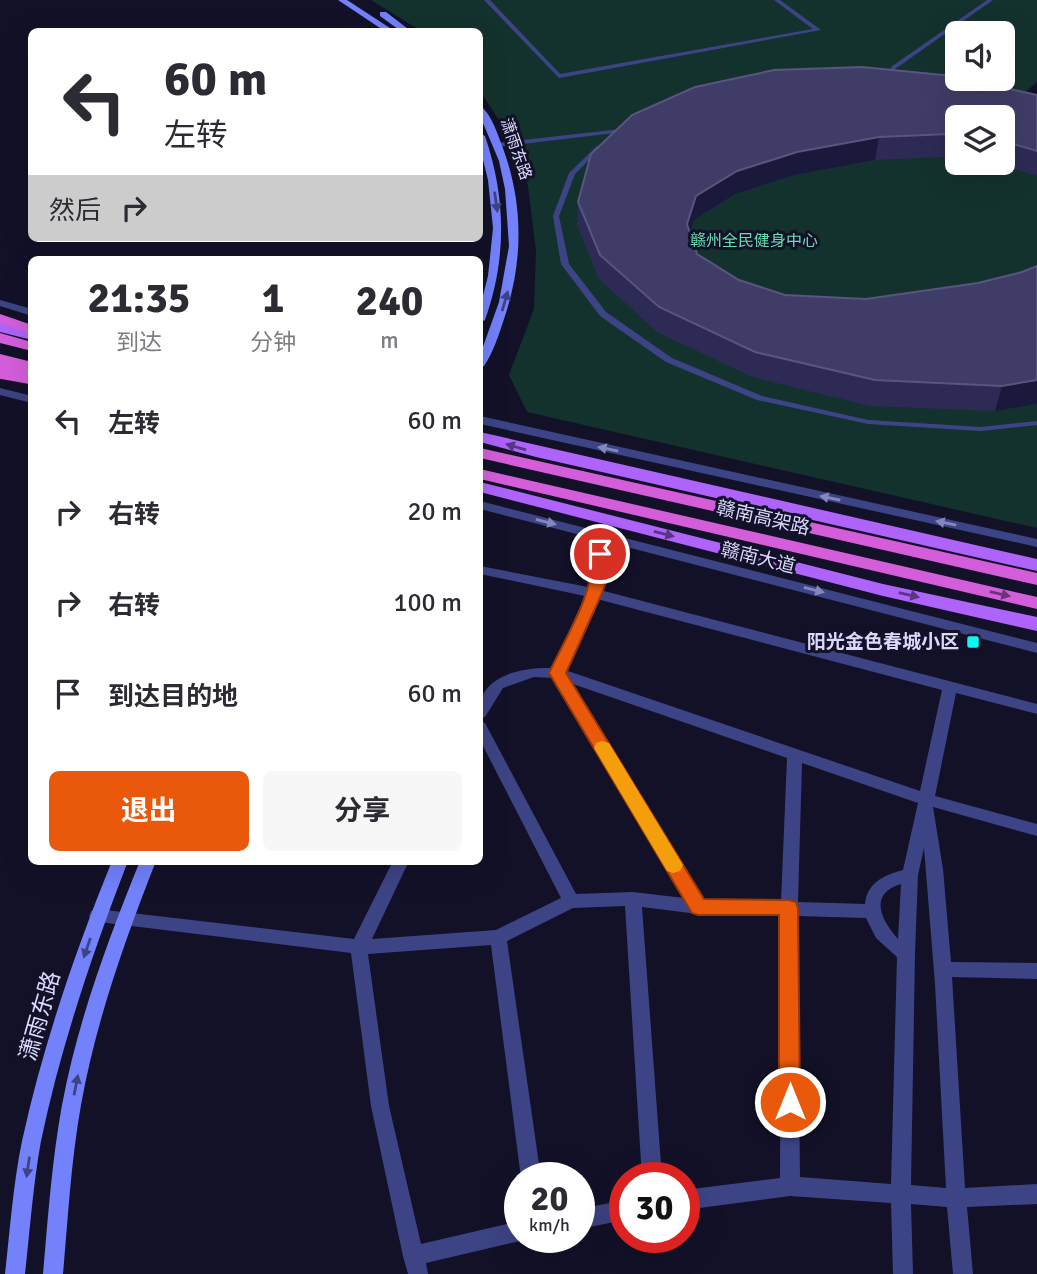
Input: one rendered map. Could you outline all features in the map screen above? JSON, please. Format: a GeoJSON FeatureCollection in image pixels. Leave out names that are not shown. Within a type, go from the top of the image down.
{"type":"FeatureCollection","features":[{"type":"Feature","properties":{"kind":"highway"},"geometry":{"type":"LineString","coordinates":[[0,318],[28,331]]}},
{"type":"Feature","properties":{"kind":"highway"},"geometry":{"type":"LineString","coordinates":[[0,338],[28,346]]}},
{"type":"Feature","properties":{"kind":"highway"},"geometry":{"type":"LineString","coordinates":[[0,359],[28,366]]}},
{"type":"Feature","properties":{"kind":"highway"},"geometry":{"type":"LineString","coordinates":[[0,370],[28,376]]}},
{"type":"Feature","properties":{"kind":"highway","name":"赣南高架路"},"geometry":{"type":"LineString","coordinates":[[483,454],[1037,579]]}},
{"type":"Feature","properties":{"kind":"highway","name":"赣南高架路"},"geometry":{"type":"LineString","coordinates":[[483,475],[1037,603]]}},
{"type":"Feature","properties":{"kind":"main road"},"geometry":{"type":"LineString","coordinates":[[342,0],[386,28]]}},
{"type":"Feature","properties":{"kind":"main road"},"geometry":{"type":"LineString","coordinates":[[360,0],[402,28]]}},
{"type":"Feature","properties":{"kind":"main road","name":"潇雨东路"},"geometry":{"type":"LineString","coordinates":[[483,115],[508,174],[515,238],[508,290],[483,357]]}},
{"type":"Feature","properties":{"kind":"main road","name":"潇雨东路"},"geometry":{"type":"LineString","coordinates":[[483,146],[492,176],[497,215],[495,263],[483,309]]}},
{"type":"Feature","properties":{"kind":"main road"},"geometry":{"type":"LineString","coordinates":[[0,327],[28,332]]}},
{"type":"Feature","properties":{"kind":"main road"},"geometry":{"type":"LineString","coordinates":[[483,438],[835,521],[1037,565]]}},
{"type":"Feature","properties":{"kind":"main road","name":"赣南大道"},"geometry":{"type":"LineString","coordinates":[[483,488],[883,590],[1037,624]]}},
{"type":"Feature","properties":{"kind":"main road","name":"潇雨东路"},"geometry":{"type":"LineString","coordinates":[[15,1274],[32,1144],[64,1016],[97,916],[118,865]]}},
{"type":"Feature","properties":{"kind":"main road"},"geometry":{"type":"LineString","coordinates":[[53,1274],[66,1139],[79,1070],[124,920],[146,865]]}},
{"type":"Feature","properties":{"kind":"street"},"geometry":{"type":"LineString","coordinates":[[0,303],[28,312]]}},
{"type":"Feature","properties":{"kind":"street"},"geometry":{"type":"LineString","coordinates":[[0,391],[28,399]]}},
{"type":"Feature","properties":{"kind":"street"},"geometry":{"type":"LineString","coordinates":[[483,422],[1037,543]]}},
{"type":"Feature","properties":{"kind":"street"},"geometry":{"type":"LineString","coordinates":[[483,506],[1037,648]]}},
{"type":"Feature","properties":{"kind":"street"},"geometry":{"type":"LineString","coordinates":[[557,673],[601,574],[599,535]]}},
{"type":"Feature","properties":{"kind":"street"},"geometry":{"type":"LineString","coordinates":[[483,571],[594,593],[1037,709]]}},
{"type":"Feature","properties":{"kind":"street"},"geometry":{"type":"LineString","coordinates":[[483,708],[498,684],[533,671],[557,673],[925,799],[1037,830]]}},
{"type":"Feature","properties":{"kind":"street"},"geometry":{"type":"LineString","coordinates":[[557,673],[698,907]]}},
{"type":"Feature","properties":{"kind":"street"},"geometry":{"type":"LineString","coordinates":[[903,1274],[901,1192],[910,875],[950,687]]}},
{"type":"Feature","properties":{"kind":"street"},"geometry":{"type":"LineString","coordinates":[[483,733],[571,901]]}},
{"type":"Feature","properties":{"kind":"street"},"geometry":{"type":"LineString","coordinates":[[790,1186],[789,908],[795,754]]}},
{"type":"Feature","properties":{"kind":"street"},"geometry":{"type":"LineString","coordinates":[[925,799],[937,880],[955,1198],[963,1274]]}},
{"type":"Feature","properties":{"kind":"street"},"geometry":{"type":"LineString","coordinates":[[399,865],[359,947],[380,1106],[415,1265],[504,1236]]}},
{"type":"Feature","properties":{"kind":"street"},"geometry":{"type":"LineString","coordinates":[[906,954],[886,940],[873,921],[872,911],[876,893],[881,886],[889,880],[910,875]]}},
{"type":"Feature","properties":{"kind":"street"},"geometry":{"type":"LineString","coordinates":[[633,899],[651,1162]]}},
{"type":"Feature","properties":{"kind":"street"},"geometry":{"type":"LineString","coordinates":[[97,916],[359,947],[498,937],[571,901],[633,899],[698,907],[872,911]]}},
{"type":"Feature","properties":{"kind":"street"},"geometry":{"type":"LineString","coordinates":[[498,937],[529,1162]]}},
{"type":"Feature","properties":{"kind":"street"},"geometry":{"type":"LineString","coordinates":[[943,969],[1037,971]]}},
{"type":"Feature","properties":{"kind":"street"},"geometry":{"type":"LineString","coordinates":[[700,1198],[790,1186],[955,1198],[1037,1194]]}},
{"type":"Feature","properties":{"kind":"lane"},"geometry":{"type":"LineString","coordinates":[[487,0],[559,76],[818,30],[777,0]]}},
{"type":"Feature","properties":{"kind":"lane"},"geometry":{"type":"LineString","coordinates":[[893,68],[990,0]]}},
{"type":"Feature","properties":{"kind":"lane"},"geometry":{"type":"LineString","coordinates":[[631,126],[608,138],[572,173],[556,216],[565,264],[603,314],[669,360],[760,398],[868,422],[981,429],[1037,423]]}},
{"type":"Feature","properties":{"kind":"lane"},"geometry":{"type":"LineString","coordinates":[[497,145],[621,131]]}},
{"type":"Feature","properties":{"kind":"green space","name":"赣州全民健身中心"},"geometry":{"type":"Polygon","coordinates":[[[371,0],[1037,0],[1037,82],[1022,95],[1037,102],[1037,528],[527,412],[509,375],[534,309],[536,251],[528,186],[510,137],[483,96],[483,28],[416,28],[371,0]]]}},
{"type":"Feature","properties":{"kind":"building"},"geometry":{"type":"Polygon","coordinates":[[[862,67],[945,75],[945,91],[1015,90],[1037,95],[1037,151],[1015,145],[1015,105],[945,105],[945,134],[879,137],[797,152],[737,171],[696,196],[687,224],[697,254],[739,280],[785,295],[866,299],[978,283],[1037,266],[1037,380],[1002,386],[875,380],[755,352],[659,307],[600,255],[578,202],[591,154],[632,115],[695,87],[774,70],[862,67]]]}},
{"type":"Feature","properties":{"kind":"slow traffic"},"geometry":{"type":"LineString","coordinates":[[602,748],[673,865]]}},
{"type":"Feature","properties":{"kind":"place","name":"阳光金色春城小区"},"geometry":{"type":"Point","coordinates":[973,642]}},
{"type":"Feature","properties":{"kind":"route"},"geometry":{"type":"LineString","coordinates":[[600,554],[601,574],[557,673],[698,907],[789,908],[790,1102]]}}]}
